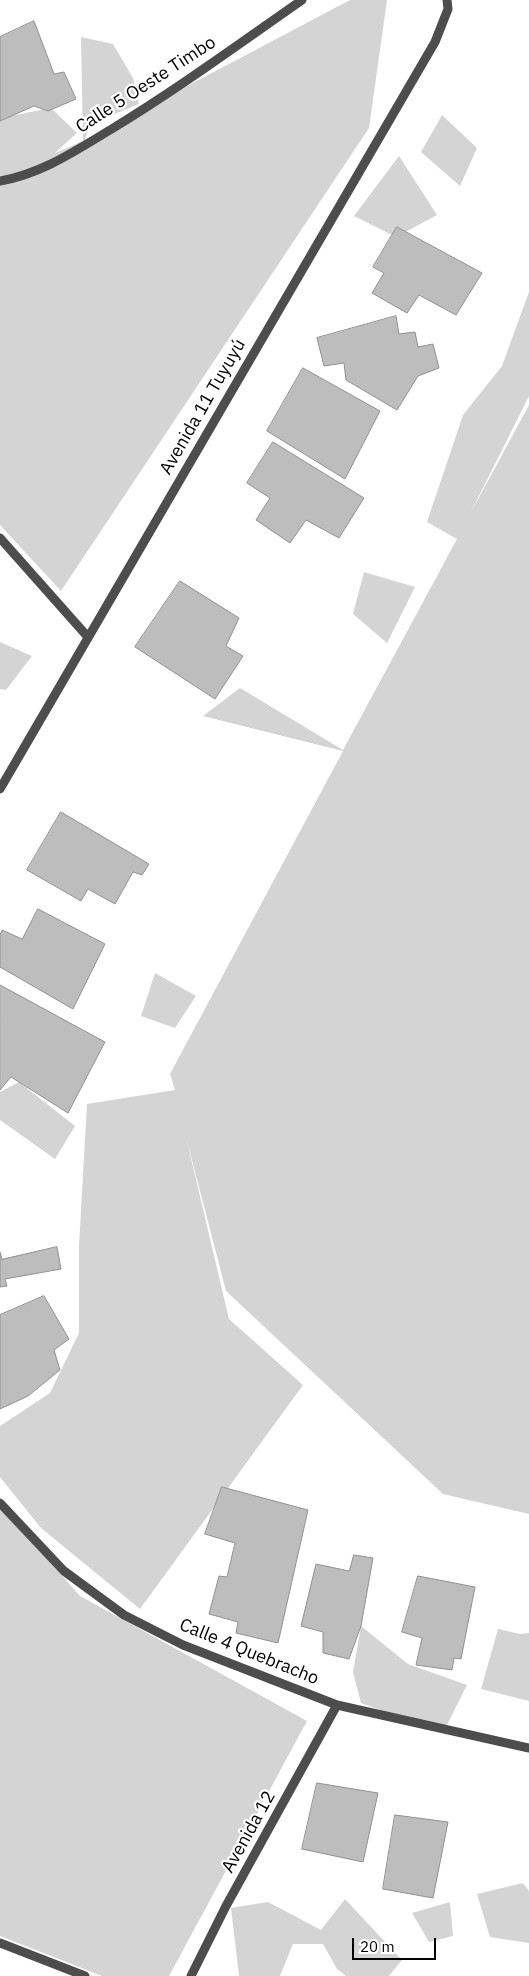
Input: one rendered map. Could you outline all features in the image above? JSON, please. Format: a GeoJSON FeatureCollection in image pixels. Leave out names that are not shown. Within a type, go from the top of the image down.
{"type":"FeatureCollection","features":[{"type":"Feature","properties":{"kind":"street","name":"Calle 5 Oeste Timbo"},"geometry":{"type":"LineString","coordinates":[[0,181],[18,178],[56,163],[147,108],[302,0]]}},
{"type":"Feature","properties":{"kind":"street","name":"Avenida 11 Tuyuyú"},"geometry":{"type":"LineString","coordinates":[[0,788],[434,42],[448,9],[448,0]]}},
{"type":"Feature","properties":{"kind":"street"},"geometry":{"type":"LineString","coordinates":[[0,538],[87,636]]}},
{"type":"Feature","properties":{"kind":"street","name":"Calle 4 Quebracho"},"geometry":{"type":"LineString","coordinates":[[0,1503],[64,1571],[124,1615],[183,1645],[337,1705],[529,1748]]}},
{"type":"Feature","properties":{"kind":"street","name":"Avenida 12"},"geometry":{"type":"LineString","coordinates":[[191,1976],[337,1705]]}},
{"type":"Feature","properties":{"kind":"street"},"geometry":{"type":"LineString","coordinates":[[0,1943],[85,1976]]}},
{"type":"Feature","properties":{"kind":"shaded area"},"geometry":{"type":"Polygon","coordinates":[[[350,0],[387,0],[369,128],[61,591],[0,525],[0,118],[51,108],[77,133],[55,153],[83,141],[81,37],[113,44],[133,78],[139,104],[90,124],[85,140],[350,0]]]}},
{"type":"Feature","properties":{"kind":"shaded area"},"geometry":{"type":"Polygon","coordinates":[[[442,115],[477,148],[460,186],[421,152],[442,115]]]}},
{"type":"Feature","properties":{"kind":"shaded area"},"geometry":{"type":"Polygon","coordinates":[[[399,156],[437,215],[396,237],[354,216],[399,156]]]}},
{"type":"Feature","properties":{"kind":"shaded area"},"geometry":{"type":"Polygon","coordinates":[[[529,292],[529,396],[470,514],[529,405],[529,1514],[443,1494],[226,1291],[186,1137],[229,1319],[303,1385],[140,1609],[41,1528],[0,1477],[0,1426],[50,1393],[79,1333],[79,1246],[87,1104],[175,1090],[170,1074],[343,751],[203,716],[240,688],[343,750],[457,539],[427,522],[463,415],[502,366],[529,292]]]}},
{"type":"Feature","properties":{"kind":"shaded area"},"geometry":{"type":"Polygon","coordinates":[[[364,572],[415,587],[387,643],[353,614],[364,572]]]}},
{"type":"Feature","properties":{"kind":"shaded area"},"geometry":{"type":"Polygon","coordinates":[[[0,642],[32,656],[6,690],[0,689],[0,642]]]}},
{"type":"Feature","properties":{"kind":"shaded area"},"geometry":{"type":"Polygon","coordinates":[[[155,973],[196,996],[175,1028],[141,1016],[155,973]]]}},
{"type":"Feature","properties":{"kind":"shaded area"},"geometry":{"type":"Polygon","coordinates":[[[19,1082],[75,1126],[55,1159],[0,1120],[0,1092],[19,1082]]]}},
{"type":"Feature","properties":{"kind":"shaded area"},"geometry":{"type":"Polygon","coordinates":[[[0,1505],[80,1596],[307,1721],[169,1976],[102,1976],[0,1936],[0,1505]]]}},
{"type":"Feature","properties":{"kind":"shaded area"},"geometry":{"type":"Polygon","coordinates":[[[361,1626],[408,1664],[467,1685],[443,1733],[361,1703],[353,1672],[361,1626]]]}},
{"type":"Feature","properties":{"kind":"shaded area"},"geometry":{"type":"Polygon","coordinates":[[[498,1629],[520,1634],[529,1633],[529,1701],[481,1689],[498,1629]]]}},
{"type":"Feature","properties":{"kind":"shaded area"},"geometry":{"type":"Polygon","coordinates":[[[523,1883],[529,1891],[529,1943],[490,1937],[477,1894],[523,1883]]]}},
{"type":"Feature","properties":{"kind":"shaded area"},"geometry":{"type":"Polygon","coordinates":[[[345,1899],[402,1960],[389,1976],[346,1976],[337,1969],[323,1944],[293,1944],[280,1976],[239,1976],[231,1908],[268,1902],[321,1930],[345,1899]]]}},
{"type":"Feature","properties":{"kind":"shaded area"},"geometry":{"type":"Polygon","coordinates":[[[450,1902],[453,1936],[429,1942],[412,1913],[450,1902]]]}},
{"type":"Feature","properties":{"kind":"building"},"geometry":{"type":"Polygon","coordinates":[[[34,21],[54,74],[64,72],[76,99],[48,111],[34,106],[0,121],[0,37],[34,21]]]}},
{"type":"Feature","properties":{"kind":"building"},"geometry":{"type":"Polygon","coordinates":[[[397,227],[482,273],[456,315],[419,295],[407,313],[372,293],[384,273],[373,267],[397,227]]]}},
{"type":"Feature","properties":{"kind":"building"},"geometry":{"type":"Polygon","coordinates":[[[396,316],[399,334],[415,332],[418,347],[433,344],[439,368],[418,376],[397,410],[346,380],[344,363],[324,366],[317,338],[396,316]]]}},
{"type":"Feature","properties":{"kind":"building"},"geometry":{"type":"Polygon","coordinates":[[[303,368],[380,411],[345,479],[267,431],[303,368]]]}},
{"type":"Feature","properties":{"kind":"building"},"geometry":{"type":"Polygon","coordinates":[[[273,442],[364,498],[339,538],[306,520],[290,543],[256,520],[270,498],[247,483],[273,442]]]}},
{"type":"Feature","properties":{"kind":"building"},"geometry":{"type":"Polygon","coordinates":[[[180,581],[239,618],[226,646],[243,656],[215,699],[135,647],[180,581]]]}},
{"type":"Feature","properties":{"kind":"building"},"geometry":{"type":"Polygon","coordinates":[[[61,812],[149,864],[142,875],[133,872],[115,904],[88,889],[81,901],[27,870],[61,812]]]}},
{"type":"Feature","properties":{"kind":"building"},"geometry":{"type":"Polygon","coordinates":[[[38,909],[105,944],[73,1009],[0,967],[0,935],[2,930],[22,939],[38,909]]]}},
{"type":"Feature","properties":{"kind":"building"},"geometry":{"type":"Polygon","coordinates":[[[0,985],[105,1042],[68,1113],[11,1077],[0,1090],[0,985]]]}},
{"type":"Feature","properties":{"kind":"building"},"geometry":{"type":"Polygon","coordinates":[[[57,1247],[61,1269],[5,1279],[7,1286],[0,1287],[0,1252],[2,1259],[57,1247]]]}},
{"type":"Feature","properties":{"kind":"building"},"geometry":{"type":"Polygon","coordinates":[[[44,1296],[69,1339],[54,1350],[60,1370],[28,1396],[0,1409],[0,1315],[44,1296]]]}},
{"type":"Feature","properties":{"kind":"building"},"geometry":{"type":"Polygon","coordinates":[[[222,1487],[308,1510],[278,1643],[236,1633],[238,1622],[209,1614],[219,1576],[227,1577],[235,1543],[205,1534],[222,1487]]]}},
{"type":"Feature","properties":{"kind":"building"},"geometry":{"type":"Polygon","coordinates":[[[354,1555],[373,1558],[361,1626],[349,1659],[323,1653],[323,1632],[301,1626],[316,1564],[349,1571],[354,1555]]]}},
{"type":"Feature","properties":{"kind":"building"},"geometry":{"type":"Polygon","coordinates":[[[418,1576],[475,1587],[461,1659],[454,1658],[452,1670],[416,1665],[422,1638],[402,1632],[418,1576]]]}},
{"type":"Feature","properties":{"kind":"building"},"geometry":{"type":"Polygon","coordinates":[[[317,1783],[378,1793],[363,1862],[302,1849],[317,1783]]]}},
{"type":"Feature","properties":{"kind":"building"},"geometry":{"type":"Polygon","coordinates":[[[395,1815],[448,1822],[433,1898],[383,1889],[395,1815]]]}}]}
